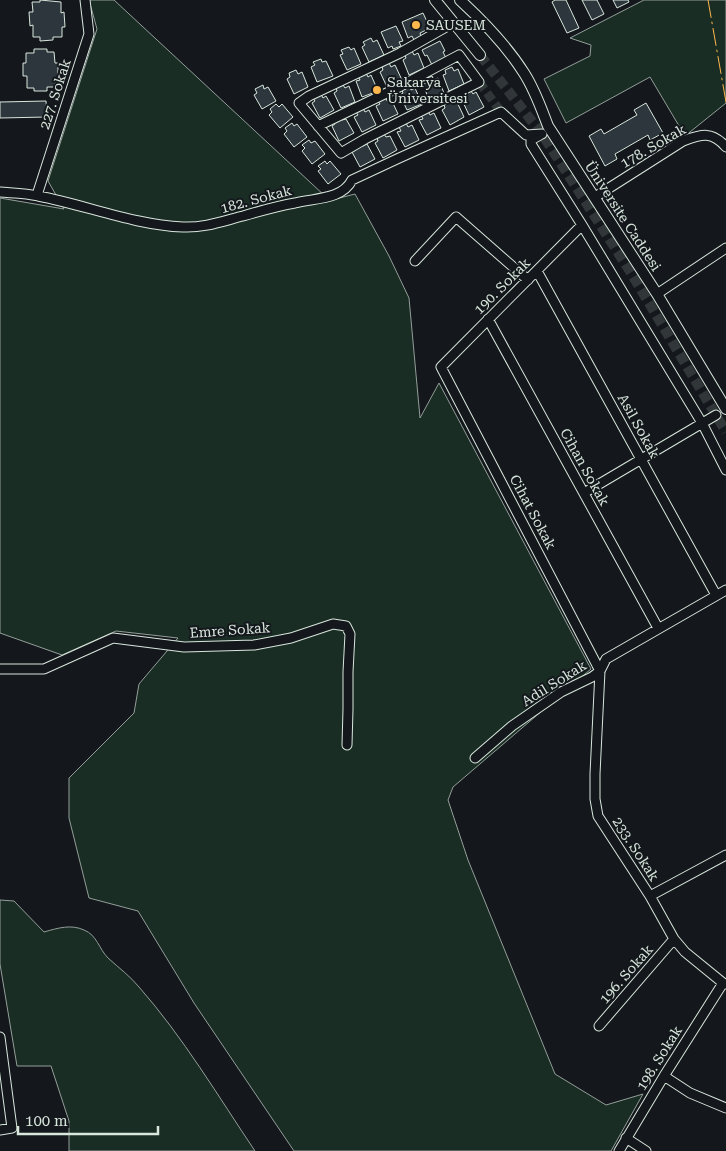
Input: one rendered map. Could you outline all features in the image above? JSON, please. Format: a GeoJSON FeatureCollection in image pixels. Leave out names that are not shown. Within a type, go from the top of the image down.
{"type":"FeatureCollection","features":[{"type":"Feature","properties":{"kind":"street","name":"227. Sokak"},"geometry":{"type":"LineString","coordinates":[[37,195],[89,34],[85,0]]}},
{"type":"Feature","properties":{"kind":"street"},"geometry":{"type":"LineString","coordinates":[[435,0],[480,54]]}},
{"type":"Feature","properties":{"kind":"street","name":"Üniversite Caddesi"},"geometry":{"type":"LineString","coordinates":[[460,0],[481,19],[524,73],[538,100],[548,126],[657,294],[726,409]]}},
{"type":"Feature","properties":{"kind":"street"},"geometry":{"type":"LineString","coordinates":[[318,126],[399,87],[459,55],[479,82],[364,139],[341,153],[318,126],[299,103],[309,96],[400,52],[453,23]]}},
{"type":"Feature","properties":{"kind":"street","name":"182. Sokak"},"geometry":{"type":"LineString","coordinates":[[0,192],[37,195],[153,223],[184,227],[205,226],[343,192],[349,188],[352,180],[502,112],[526,135],[542,134],[531,140],[531,144],[582,225]]}},
{"type":"Feature","properties":{"kind":"street","name":"178. Sokak"},"geometry":{"type":"LineString","coordinates":[[595,197],[683,141],[693,137],[711,136],[720,140],[726,147]]}},
{"type":"Feature","properties":{"kind":"street"},"geometry":{"type":"LineString","coordinates":[[415,261],[456,217],[528,280]]}},
{"type":"Feature","properties":{"kind":"street"},"geometry":{"type":"LineString","coordinates":[[582,225],[702,423],[726,470]]}},
{"type":"Feature","properties":{"kind":"street","name":"190. Sokak"},"geometry":{"type":"LineString","coordinates":[[441,367],[582,225]]}},
{"type":"Feature","properties":{"kind":"street"},"geometry":{"type":"LineString","coordinates":[[657,294],[726,248]]}},
{"type":"Feature","properties":{"kind":"street","name":"Asil Sokak"},"geometry":{"type":"LineString","coordinates":[[537,271],[716,595]]}},
{"type":"Feature","properties":{"kind":"street","name":"Cihan Sokak"},"geometry":{"type":"LineString","coordinates":[[488,319],[658,628]]}},
{"type":"Feature","properties":{"kind":"street","name":"Cihat Sokak"},"geometry":{"type":"LineString","coordinates":[[441,367],[600,671]]}},
{"type":"Feature","properties":{"kind":"street"},"geometry":{"type":"LineString","coordinates":[[584,493],[716,415]]}},
{"type":"Feature","properties":{"kind":"street","name":"Adil Sokak"},"geometry":{"type":"LineString","coordinates":[[475,758],[512,726],[554,697],[600,671],[606,659],[726,590]]}},
{"type":"Feature","properties":{"kind":"street","name":"Emre Sokak"},"geometry":{"type":"LineString","coordinates":[[0,669],[44,669],[113,638],[184,646],[254,645],[291,638],[332,624],[343,625],[350,634],[346,745]]}},
{"type":"Feature","properties":{"kind":"street","name":"233. Sokak"},"geometry":{"type":"LineString","coordinates":[[600,671],[595,774],[595,799],[598,816],[650,896],[674,939],[685,952],[724,984]]}},
{"type":"Feature","properties":{"kind":"street"},"geometry":{"type":"LineString","coordinates":[[650,896],[726,855]]}},
{"type":"Feature","properties":{"kind":"street","name":"196. Sokak"},"geometry":{"type":"LineString","coordinates":[[599,1026],[674,939]]}},
{"type":"Feature","properties":{"kind":"street","name":"198. Sokak"},"geometry":{"type":"LineString","coordinates":[[618,1151],[724,984]]}},
{"type":"Feature","properties":{"kind":"street"},"geometry":{"type":"LineString","coordinates":[[0,1037],[12,1128],[0,1130]]}},
{"type":"Feature","properties":{"kind":"street"},"geometry":{"type":"LineString","coordinates":[[664,1076],[690,1094],[726,1108]]}},
{"type":"Feature","properties":{"kind":"street"},"geometry":{"type":"LineString","coordinates":[[626,1138],[646,1151]]}},
{"type":"Feature","properties":{"kind":"green space"},"geometry":{"type":"Polygon","coordinates":[[[89,0],[114,0],[325,196],[324,202],[355,194],[389,256],[409,298],[420,418],[439,383],[591,669],[453,787],[448,800],[468,860],[555,1074],[606,1105],[643,1094],[611,1151],[294,1151],[194,1003],[138,911],[89,898],[69,818],[69,778],[134,713],[139,684],[178,638],[116,631],[62,655],[0,633],[0,198],[64,209],[48,181],[97,29],[89,0]]]}},
{"type":"Feature","properties":{"kind":"green space"},"geometry":{"type":"Polygon","coordinates":[[[644,0],[726,0],[726,103],[685,136],[650,77],[566,123],[544,79],[590,56],[591,45],[570,38],[644,0]]]}},
{"type":"Feature","properties":{"kind":"green space"},"geometry":{"type":"Polygon","coordinates":[[[0,900],[14,901],[44,932],[74,927],[92,935],[108,958],[136,983],[155,1006],[200,1067],[255,1151],[69,1151],[69,1121],[51,1066],[17,1066],[0,964],[0,900]]]}},
{"type":"Feature","properties":{"kind":"building"},"geometry":{"type":"Polygon","coordinates":[[[40,0],[61,2],[61,13],[64,12],[65,27],[62,27],[62,37],[53,37],[53,40],[40,41],[40,37],[33,37],[33,25],[30,26],[29,12],[33,12],[32,2],[40,2],[40,0]]]}},
{"type":"Feature","properties":{"kind":"building"},"geometry":{"type":"Polygon","coordinates":[[[555,0],[566,0],[579,28],[567,33],[552,2],[555,0]]]}},
{"type":"Feature","properties":{"kind":"building"},"geometry":{"type":"Polygon","coordinates":[[[582,0],[597,0],[604,14],[592,20],[582,0]]]}},
{"type":"Feature","properties":{"kind":"building"},"geometry":{"type":"Polygon","coordinates":[[[613,0],[628,0],[629,2],[617,8],[613,0]]]}},
{"type":"Feature","properties":{"kind":"building","name":"SAUSEM"},"geometry":{"type":"Polygon","coordinates":[[[423,13],[430,28],[420,33],[421,37],[414,40],[412,36],[408,38],[402,22],[423,13]]]}},
{"type":"Feature","properties":{"kind":"building"},"geometry":{"type":"Polygon","coordinates":[[[396,26],[403,41],[399,42],[401,46],[393,49],[392,46],[388,48],[381,32],[396,26]]]}},
{"type":"Feature","properties":{"kind":"building"},"geometry":{"type":"Polygon","coordinates":[[[371,38],[373,42],[377,40],[384,55],[369,62],[362,47],[365,45],[363,42],[371,38]]]}},
{"type":"Feature","properties":{"kind":"building"},"geometry":{"type":"Polygon","coordinates":[[[440,41],[446,58],[432,65],[422,50],[440,41]]]}},
{"type":"Feature","properties":{"kind":"building"},"geometry":{"type":"Polygon","coordinates":[[[349,47],[351,50],[354,48],[361,64],[347,70],[340,55],[343,54],[341,50],[349,47]]]}},
{"type":"Feature","properties":{"kind":"building"},"geometry":{"type":"Polygon","coordinates":[[[34,49],[47,49],[47,52],[54,52],[55,63],[58,63],[58,78],[55,78],[55,87],[47,87],[47,91],[34,91],[34,88],[27,88],[27,76],[23,76],[23,63],[26,63],[26,53],[34,53],[34,49]]]}},
{"type":"Feature","properties":{"kind":"building"},"geometry":{"type":"Polygon","coordinates":[[[412,51],[414,55],[418,53],[424,68],[409,75],[403,60],[406,58],[405,55],[412,51]]]}},
{"type":"Feature","properties":{"kind":"building"},"geometry":{"type":"Polygon","coordinates":[[[321,59],[322,62],[326,61],[333,76],[317,82],[311,67],[315,65],[313,62],[321,59]]]}},
{"type":"Feature","properties":{"kind":"building"},"geometry":{"type":"Polygon","coordinates":[[[389,63],[391,67],[395,65],[402,80],[387,87],[380,72],[383,70],[382,67],[389,63]]]}},
{"type":"Feature","properties":{"kind":"building"},"geometry":{"type":"Polygon","coordinates":[[[452,67],[454,71],[458,69],[464,84],[449,91],[443,75],[446,74],[445,70],[452,67]]]}},
{"type":"Feature","properties":{"kind":"building"},"geometry":{"type":"Polygon","coordinates":[[[296,70],[298,74],[302,72],[308,87],[294,94],[287,79],[290,77],[289,73],[296,70]]]}},
{"type":"Feature","properties":{"kind":"building"},"geometry":{"type":"Polygon","coordinates":[[[366,73],[368,77],[371,75],[378,91],[362,97],[356,81],[360,80],[358,76],[366,73]]]}},
{"type":"Feature","properties":{"kind":"building"},"geometry":{"type":"Polygon","coordinates":[[[432,76],[434,80],[438,78],[444,93],[429,100],[423,84],[426,83],[425,79],[432,76]]]}},
{"type":"Feature","properties":{"kind":"building"},"geometry":{"type":"Polygon","coordinates":[[[263,85],[264,89],[268,87],[276,101],[262,109],[254,95],[257,93],[255,89],[263,85]]]}},
{"type":"Feature","properties":{"kind":"building"},"geometry":{"type":"Polygon","coordinates":[[[343,85],[345,88],[349,86],[355,102],[341,108],[334,93],[337,91],[336,88],[343,85]]]}},
{"type":"Feature","properties":{"kind":"building"},"geometry":{"type":"Polygon","coordinates":[[[410,87],[411,90],[415,88],[422,104],[407,110],[400,95],[403,93],[402,90],[410,87]]]}},
{"type":"Feature","properties":{"kind":"building"},"geometry":{"type":"Polygon","coordinates":[[[471,91],[473,94],[476,92],[484,107],[469,115],[462,100],[465,98],[463,95],[471,91]]]}},
{"type":"Feature","properties":{"kind":"building"},"geometry":{"type":"Polygon","coordinates":[[[321,94],[323,98],[326,96],[334,110],[320,118],[312,103],[315,101],[313,98],[321,94]]]}},
{"type":"Feature","properties":{"kind":"building"},"geometry":{"type":"Polygon","coordinates":[[[386,97],[387,101],[391,99],[398,114],[383,121],[376,106],[380,104],[378,101],[386,97]]]}},
{"type":"Feature","properties":{"kind":"building"},"geometry":{"type":"Polygon","coordinates":[[[46,101],[47,117],[0,118],[0,102],[46,101]]]}},
{"type":"Feature","properties":{"kind":"building"},"geometry":{"type":"Polygon","coordinates":[[[451,101],[453,104],[457,102],[464,117],[450,125],[442,110],[445,108],[444,105],[451,101]]]}},
{"type":"Feature","properties":{"kind":"building"},"geometry":{"type":"Polygon","coordinates":[[[646,103],[663,133],[650,140],[648,135],[615,154],[617,159],[605,166],[589,136],[601,129],[604,134],[637,115],[634,110],[646,103]]]}},
{"type":"Feature","properties":{"kind":"building"},"geometry":{"type":"Polygon","coordinates":[[[276,104],[279,107],[282,104],[293,117],[280,128],[269,115],[272,112],[270,109],[276,104]]]}},
{"type":"Feature","properties":{"kind":"building"},"geometry":{"type":"Polygon","coordinates":[[[363,108],[365,112],[369,110],[376,125],[362,132],[354,117],[358,115],[356,112],[363,108]]]}},
{"type":"Feature","properties":{"kind":"building"},"geometry":{"type":"Polygon","coordinates":[[[428,111],[430,115],[434,113],[441,128],[427,135],[419,120],[423,119],[421,115],[428,111]]]}},
{"type":"Feature","properties":{"kind":"building"},"geometry":{"type":"Polygon","coordinates":[[[341,117],[342,120],[346,119],[354,133],[339,141],[332,126],[335,124],[333,121],[341,117]]]}},
{"type":"Feature","properties":{"kind":"building"},"geometry":{"type":"Polygon","coordinates":[[[292,123],[294,126],[297,124],[307,137],[294,147],[284,134],[287,131],[285,128],[292,123]]]}},
{"type":"Feature","properties":{"kind":"building"},"geometry":{"type":"Polygon","coordinates":[[[406,123],[408,127],[412,125],[419,140],[405,147],[397,132],[401,131],[399,127],[406,123]]]}},
{"type":"Feature","properties":{"kind":"building"},"geometry":{"type":"Polygon","coordinates":[[[384,134],[386,137],[390,136],[397,150],[383,158],[375,143],[378,141],[377,138],[384,134]]]}},
{"type":"Feature","properties":{"kind":"building"},"geometry":{"type":"Polygon","coordinates":[[[309,140],[311,143],[315,141],[325,154],[312,164],[302,151],[305,148],[302,145],[309,140]]]}},
{"type":"Feature","properties":{"kind":"building"},"geometry":{"type":"Polygon","coordinates":[[[362,143],[363,146],[367,144],[375,159],[360,167],[352,152],[356,150],[354,147],[362,143]]]}},
{"type":"Feature","properties":{"kind":"building"},"geometry":{"type":"Polygon","coordinates":[[[325,161],[327,164],[330,161],[341,174],[328,184],[318,171],[321,169],[318,166],[325,161]]]}},
{"type":"Feature","properties":{"kind":"tunnel"},"geometry":{"type":"LineString","coordinates":[[480,55],[542,134],[631,273],[726,432]]}},
{"type":"Feature","properties":{"kind":"tunnel"},"geometry":{"type":"LineString","coordinates":[[479,82],[501,112]]}},
{"type":"Feature","properties":{"kind":"power"},"geometry":{"type":"LineString","coordinates":[[708,0],[726,102]]}},
{"type":"Feature","properties":{"kind":"place","name":"SAUSEM"},"geometry":{"type":"Point","coordinates":[416,25]}},
{"type":"Feature","properties":{"kind":"place","name":"Sakarya Üniversitesi"},"geometry":{"type":"Point","coordinates":[377,90]}}]}
